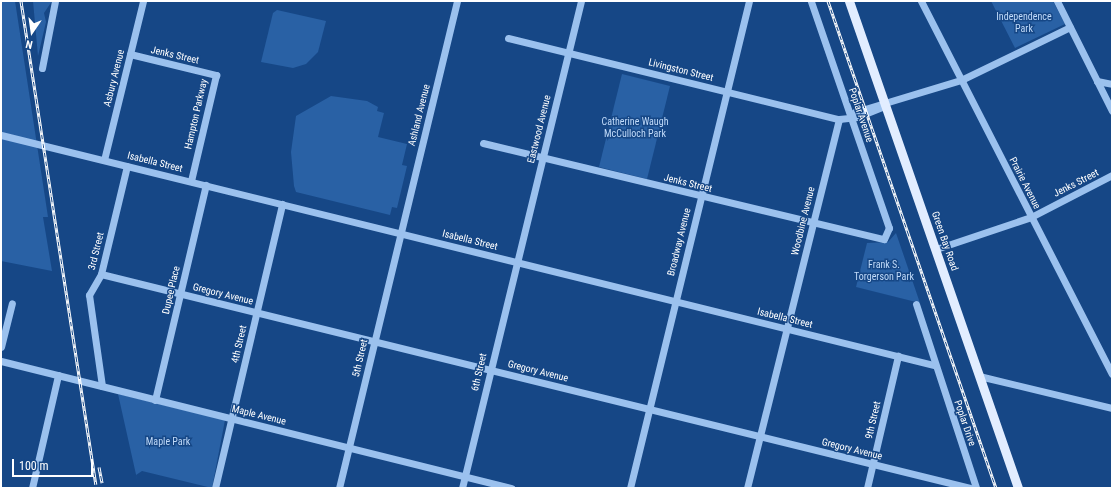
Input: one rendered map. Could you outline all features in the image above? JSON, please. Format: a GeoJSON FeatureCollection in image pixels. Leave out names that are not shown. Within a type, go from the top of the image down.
{"type":"FeatureCollection","features":[{"type":"Feature","properties":{"kind":"main road","name":"Green Bay Road"},"geometry":{"type":"LineString","coordinates":[[849,1],[936,248],[1018,488]]}},
{"type":"Feature","properties":{"kind":"street"},"geometry":{"type":"LineString","coordinates":[[42,68],[55,1]]}},
{"type":"Feature","properties":{"kind":"street","name":"Asbury Avenue"},"geometry":{"type":"LineString","coordinates":[[104,160],[143,1]]}},
{"type":"Feature","properties":{"kind":"street","name":"Ashland Avenue"},"geometry":{"type":"LineString","coordinates":[[400,233],[457,1]]}},
{"type":"Feature","properties":{"kind":"street","name":"Eastwood Avenue"},"geometry":{"type":"LineString","coordinates":[[516,262],[581,1]]}},
{"type":"Feature","properties":{"kind":"street","name":"Broadway Avenue"},"geometry":{"type":"LineString","coordinates":[[630,488],[750,1]]}},
{"type":"Feature","properties":{"kind":"street","name":"Poplar Avenue"},"geometry":{"type":"LineString","coordinates":[[811,1],[889,228],[888,236]]}},
{"type":"Feature","properties":{"kind":"street","name":"Prairie Avenue"},"geometry":{"type":"LineString","coordinates":[[921,1],[1112,374]]}},
{"type":"Feature","properties":{"kind":"street"},"geometry":{"type":"LineString","coordinates":[[1056,1],[1112,111]]}},
{"type":"Feature","properties":{"kind":"street","name":"Livingston Street"},"geometry":{"type":"LineString","coordinates":[[508,38],[839,119],[879,110],[886,105],[961,80],[1070,27]]}},
{"type":"Feature","properties":{"kind":"street","name":"Jenks Street"},"geometry":{"type":"LineString","coordinates":[[130,54],[216,74]]}},
{"type":"Feature","properties":{"kind":"street","name":"Hampton Parkway"},"geometry":{"type":"LineString","coordinates":[[191,181],[216,74]]}},
{"type":"Feature","properties":{"kind":"street"},"geometry":{"type":"LineString","coordinates":[[1097,81],[1112,84]]}},
{"type":"Feature","properties":{"kind":"street","name":"Woodbine Avenue"},"geometry":{"type":"LineString","coordinates":[[747,488],[784,330],[839,119]]}},
{"type":"Feature","properties":{"kind":"street","name":"Isabella Street"},"geometry":{"type":"LineString","coordinates":[[1,134],[675,301],[784,330],[934,365]]}},
{"type":"Feature","properties":{"kind":"street","name":"Jenks Street"},"geometry":{"type":"LineString","coordinates":[[483,143],[879,240],[888,236]]}},
{"type":"Feature","properties":{"kind":"street","name":"3rd Street"},"geometry":{"type":"LineString","coordinates":[[102,386],[90,301],[101,274],[127,166]]}},
{"type":"Feature","properties":{"kind":"street","name":"Jenks Street"},"geometry":{"type":"LineString","coordinates":[[936,248],[1031,218],[1112,175]]}},
{"type":"Feature","properties":{"kind":"street","name":"Dupee Place"},"geometry":{"type":"LineString","coordinates":[[155,400],[206,185]]}},
{"type":"Feature","properties":{"kind":"street","name":"4th Street"},"geometry":{"type":"LineString","coordinates":[[215,488],[282,204]]}},
{"type":"Feature","properties":{"kind":"street","name":"5th Street"},"geometry":{"type":"LineString","coordinates":[[339,488],[400,233]]}},
{"type":"Feature","properties":{"kind":"street","name":"6th Street"},"geometry":{"type":"LineString","coordinates":[[462,488],[516,262]]}},
{"type":"Feature","properties":{"kind":"street","name":"Gregory Avenue"},"geometry":{"type":"LineString","coordinates":[[101,274],[970,488]]}},
{"type":"Feature","properties":{"kind":"street"},"geometry":{"type":"LineString","coordinates":[[1,347],[12,303]]}},
{"type":"Feature","properties":{"kind":"street"},"geometry":{"type":"LineString","coordinates":[[916,304],[934,365]]}},
{"type":"Feature","properties":{"kind":"street","name":"9th Street"},"geometry":{"type":"LineString","coordinates":[[867,488],[898,356]]}},
{"type":"Feature","properties":{"kind":"street","name":"Maple Avenue"},"geometry":{"type":"LineString","coordinates":[[1,361],[511,488]]}},
{"type":"Feature","properties":{"kind":"street","name":"Poplar Drive"},"geometry":{"type":"LineString","coordinates":[[934,365],[976,488]]}},
{"type":"Feature","properties":{"kind":"street"},"geometry":{"type":"LineString","coordinates":[[32,488],[58,376]]}},
{"type":"Feature","properties":{"kind":"street"},"geometry":{"type":"LineString","coordinates":[[979,376],[1112,408]]}},
{"type":"Feature","properties":{"kind":"green space"},"geometry":{"type":"Polygon","coordinates":[[[1,1],[15,1],[48,217],[43,217],[52,271],[1,261],[1,1]]]}},
{"type":"Feature","properties":{"kind":"green space"},"geometry":{"type":"Polygon","coordinates":[[[33,1],[52,1],[44,13],[46,22],[38,56],[33,1]]]}},
{"type":"Feature","properties":{"kind":"green space","name":"Independence Park"},"geometry":{"type":"Polygon","coordinates":[[[991,1],[1053,1],[1065,24],[1015,48],[991,1]]]}},
{"type":"Feature","properties":{"kind":"green space"},"geometry":{"type":"Polygon","coordinates":[[[277,10],[326,21],[318,52],[306,64],[293,68],[261,62],[273,13],[277,10]]]}},
{"type":"Feature","properties":{"kind":"green space","name":"Catherine Waugh McCulloch Park"},"geometry":{"type":"Polygon","coordinates":[[[622,74],[670,86],[647,179],[599,167],[622,74]]]}},
{"type":"Feature","properties":{"kind":"green space"},"geometry":{"type":"Polygon","coordinates":[[[331,96],[367,101],[378,107],[377,111],[384,113],[378,137],[407,144],[402,165],[407,166],[397,208],[392,207],[390,215],[296,192],[294,186],[291,152],[296,116],[331,96]]]}},
{"type":"Feature","properties":{"kind":"green space","name":"Frank S. Torgerson Park"},"geometry":{"type":"Polygon","coordinates":[[[896,233],[920,303],[856,287],[867,243],[888,242],[896,233]]]}},
{"type":"Feature","properties":{"kind":"green space","name":"Maple Park"},"geometry":{"type":"Polygon","coordinates":[[[118,394],[225,420],[212,488],[142,471],[136,475],[118,394]]]}},
{"type":"Feature","properties":{"kind":"railway"},"geometry":{"type":"LineString","coordinates":[[21,1],[96,484]]}},
{"type":"Feature","properties":{"kind":"railway"},"geometry":{"type":"LineString","coordinates":[[828,1],[996,488]]}},
{"type":"Feature","properties":{"kind":"railway"},"geometry":{"type":"LineString","coordinates":[[99,467],[102,483]]}}]}
